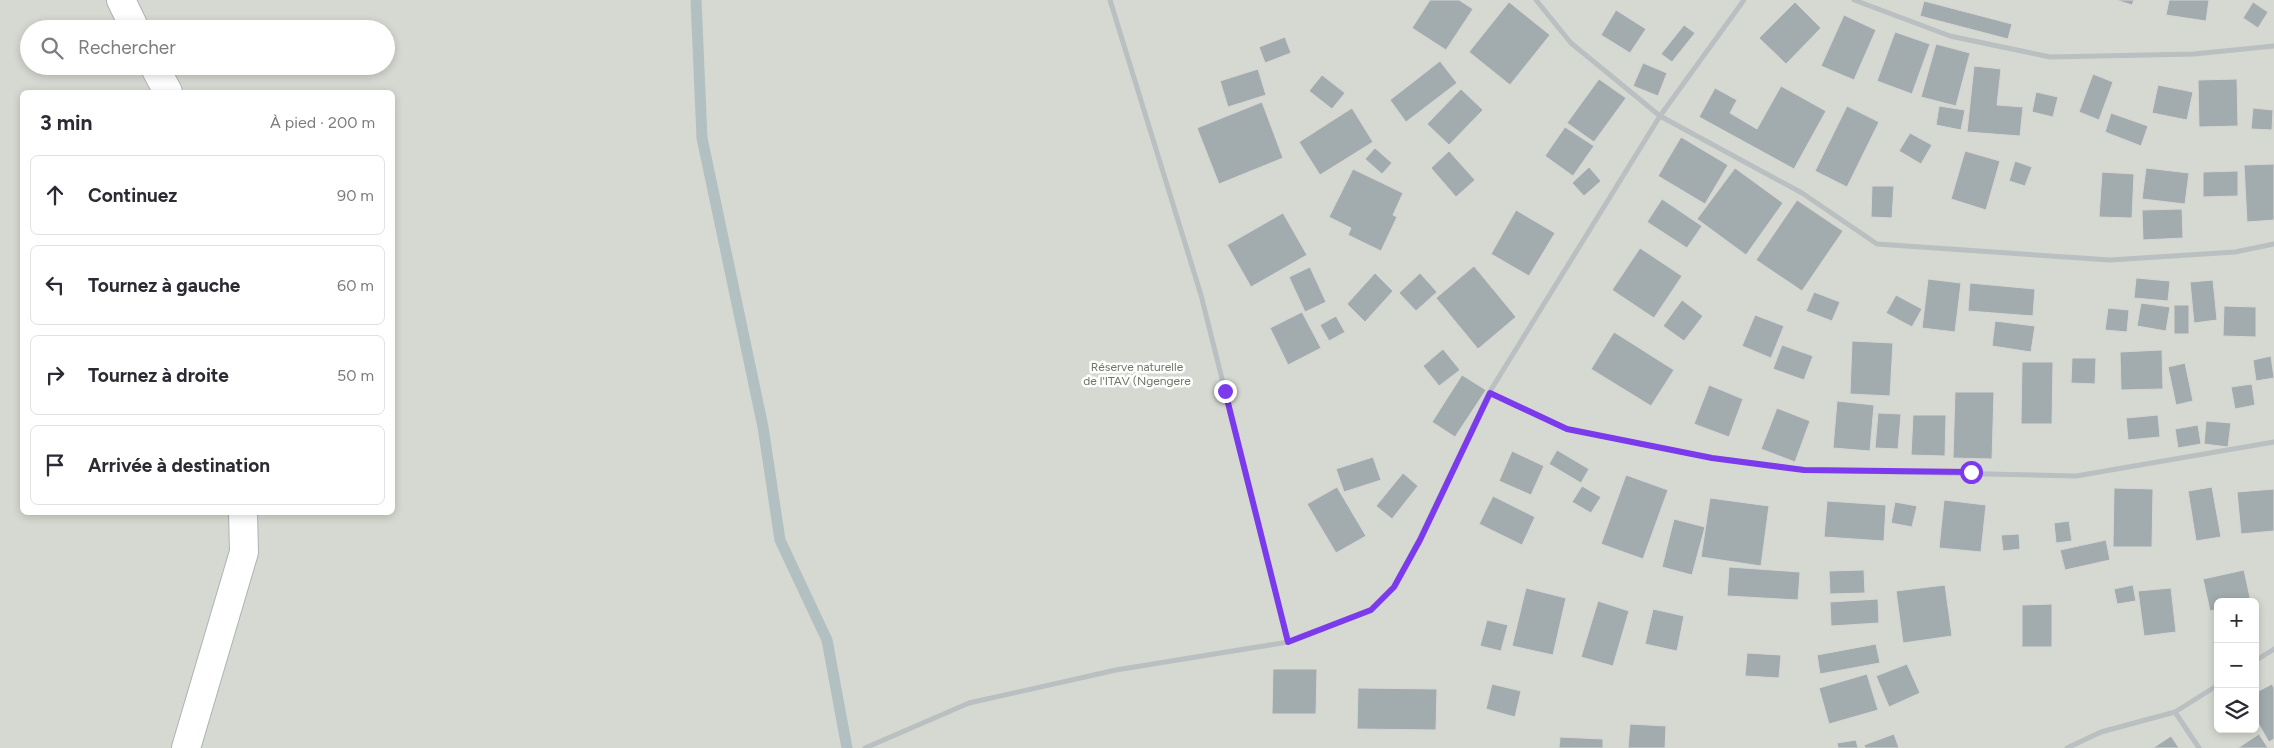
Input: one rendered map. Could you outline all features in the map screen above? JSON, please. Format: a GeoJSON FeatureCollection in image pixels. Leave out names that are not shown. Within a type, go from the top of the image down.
{"type":"FeatureCollection","features":[{"type":"Feature","properties":{"kind":"street"},"geometry":{"type":"LineString","coordinates":[[121,0],[131,20]]}},
{"type":"Feature","properties":{"kind":"street"},"geometry":{"type":"LineString","coordinates":[[1110,0],[1201,295],[1288,642]]}},
{"type":"Feature","properties":{"kind":"street"},"geometry":{"type":"LineString","coordinates":[[1536,0],[1571,43],[1660,116],[1802,193],[1877,244],[2110,260],[2235,252],[2274,244]]}},
{"type":"Feature","properties":{"kind":"street"},"geometry":{"type":"LineString","coordinates":[[865,748],[968,704],[1116,670],[1288,642],[1371,610],[1394,587],[1420,540],[1490,393],[1660,116],[1744,0]]}},
{"type":"Feature","properties":{"kind":"street"},"geometry":{"type":"LineString","coordinates":[[1854,0],[1950,36],[2050,57],[2194,54],[2274,46]]}},
{"type":"Feature","properties":{"kind":"street"},"geometry":{"type":"LineString","coordinates":[[159,75],[167,90]]}},
{"type":"Feature","properties":{"kind":"street"},"geometry":{"type":"LineString","coordinates":[[1490,393],[1567,429],[1712,458],[1804,470],[2076,476],[2274,442]]}},
{"type":"Feature","properties":{"kind":"street"},"geometry":{"type":"LineString","coordinates":[[186,748],[244,552],[243,515]]}},
{"type":"Feature","properties":{"kind":"street"},"geometry":{"type":"LineString","coordinates":[[2259,658],[2274,649]]}},
{"type":"Feature","properties":{"kind":"street"},"geometry":{"type":"LineString","coordinates":[[2067,748],[2101,732],[2175,712],[2214,688]]}},
{"type":"Feature","properties":{"kind":"street"},"geometry":{"type":"LineString","coordinates":[[2175,712],[2198,748]]}},
{"type":"Feature","properties":{"kind":"green space","name":"Réserve naturelle de l'ITAV (Ngengere"},"geometry":{"type":"Polygon","coordinates":[[[0,0],[2274,0],[2274,748],[0,748],[0,0]]]}},
{"type":"Feature","properties":{"kind":"building"},"geometry":{"type":"Polygon","coordinates":[[[1430,0],[1459,0],[1473,9],[1446,50],[1412,28],[1430,0]]]}},
{"type":"Feature","properties":{"kind":"building"},"geometry":{"type":"Polygon","coordinates":[[[2116,0],[2134,0],[2132,5],[2116,0]]]}},
{"type":"Feature","properties":{"kind":"building"},"geometry":{"type":"Polygon","coordinates":[[[2169,0],[2209,0],[2206,21],[2166,15],[2169,0]]]}},
{"type":"Feature","properties":{"kind":"building"},"geometry":{"type":"Polygon","coordinates":[[[1924,1],[2012,24],[2008,39],[1920,16],[1924,1]]]}},
{"type":"Feature","properties":{"kind":"building"},"geometry":{"type":"Polygon","coordinates":[[[1509,2],[1550,35],[1510,85],[1469,52],[1509,2]]]}},
{"type":"Feature","properties":{"kind":"building"},"geometry":{"type":"Polygon","coordinates":[[[1795,2],[1821,28],[1786,64],[1759,38],[1795,2]]]}},
{"type":"Feature","properties":{"kind":"building"},"geometry":{"type":"Polygon","coordinates":[[[2253,2],[2268,12],[2258,28],[2243,18],[2253,2]]]}},
{"type":"Feature","properties":{"kind":"building"},"geometry":{"type":"Polygon","coordinates":[[[1616,10],[1646,29],[1630,53],[1601,35],[1616,10]]]}},
{"type":"Feature","properties":{"kind":"building"},"geometry":{"type":"Polygon","coordinates":[[[1844,15],[1876,30],[1854,80],[1821,66],[1844,15]]]}},
{"type":"Feature","properties":{"kind":"building"},"geometry":{"type":"Polygon","coordinates":[[[1684,25],[1695,33],[1672,62],[1661,54],[1684,25]]]}},
{"type":"Feature","properties":{"kind":"building"},"geometry":{"type":"Polygon","coordinates":[[[1895,32],[1930,44],[1912,94],[1877,81],[1895,32]]]}},
{"type":"Feature","properties":{"kind":"building"},"geometry":{"type":"Polygon","coordinates":[[[1285,37],[1291,53],[1265,63],[1259,47],[1285,37]]]}},
{"type":"Feature","properties":{"kind":"building"},"geometry":{"type":"Polygon","coordinates":[[[1936,44],[1970,53],[1956,106],[1921,97],[1936,44]]]}},
{"type":"Feature","properties":{"kind":"building"},"geometry":{"type":"Polygon","coordinates":[[[1440,61],[1457,83],[1406,122],[1390,100],[1440,61]]]}},
{"type":"Feature","properties":{"kind":"building"},"geometry":{"type":"Polygon","coordinates":[[[1643,63],[1667,73],[1658,96],[1633,86],[1643,63]]]}},
{"type":"Feature","properties":{"kind":"building"},"geometry":{"type":"Polygon","coordinates":[[[1974,66],[2001,69],[1997,105],[2023,107],[2020,136],[1967,132],[1974,66]]]}},
{"type":"Feature","properties":{"kind":"building"},"geometry":{"type":"Polygon","coordinates":[[[1258,69],[1266,95],[1228,107],[1220,81],[1258,69]]]}},
{"type":"Feature","properties":{"kind":"building"},"geometry":{"type":"Polygon","coordinates":[[[2093,74],[2113,82],[2099,120],[2079,112],[2093,74]]]}},
{"type":"Feature","properties":{"kind":"building"},"geometry":{"type":"Polygon","coordinates":[[[1322,75],[1345,93],[1332,109],[1309,91],[1322,75]]]}},
{"type":"Feature","properties":{"kind":"building"},"geometry":{"type":"Polygon","coordinates":[[[1599,79],[1626,98],[1594,142],[1567,123],[1599,79]]]}},
{"type":"Feature","properties":{"kind":"building"},"geometry":{"type":"Polygon","coordinates":[[[2237,79],[2238,126],[2199,127],[2198,80],[2237,79]]]}},
{"type":"Feature","properties":{"kind":"building"},"geometry":{"type":"Polygon","coordinates":[[[2158,85],[2193,92],[2187,120],[2152,113],[2158,85]]]}},
{"type":"Feature","properties":{"kind":"building"},"geometry":{"type":"Polygon","coordinates":[[[1781,86],[1826,111],[1794,169],[1699,117],[1715,88],[1737,100],[1730,113],[1757,129],[1781,86]]]}},
{"type":"Feature","properties":{"kind":"building"},"geometry":{"type":"Polygon","coordinates":[[[1461,89],[1483,110],[1449,145],[1427,124],[1461,89]]]}},
{"type":"Feature","properties":{"kind":"building"},"geometry":{"type":"Polygon","coordinates":[[[2036,92],[2058,97],[2053,117],[2032,112],[2036,92]]]}},
{"type":"Feature","properties":{"kind":"building"},"geometry":{"type":"Polygon","coordinates":[[[1262,102],[1283,158],[1219,184],[1197,128],[1262,102]]]}},
{"type":"Feature","properties":{"kind":"building"},"geometry":{"type":"Polygon","coordinates":[[[1847,106],[1879,122],[1847,187],[1815,171],[1847,106]]]}},
{"type":"Feature","properties":{"kind":"building"},"geometry":{"type":"Polygon","coordinates":[[[1939,106],[1965,110],[1961,130],[1936,125],[1939,106]]]}},
{"type":"Feature","properties":{"kind":"building"},"geometry":{"type":"Polygon","coordinates":[[[1352,108],[1373,142],[1320,175],[1299,142],[1352,108]]]}},
{"type":"Feature","properties":{"kind":"building"},"geometry":{"type":"Polygon","coordinates":[[[2253,108],[2273,110],[2272,130],[2251,129],[2253,108]]]}},
{"type":"Feature","properties":{"kind":"building"},"geometry":{"type":"Polygon","coordinates":[[[2111,113],[2148,126],[2141,146],[2105,132],[2111,113]]]}},
{"type":"Feature","properties":{"kind":"building"},"geometry":{"type":"Polygon","coordinates":[[[1565,127],[1594,146],[1573,176],[1545,156],[1565,127]]]}},
{"type":"Feature","properties":{"kind":"building"},"geometry":{"type":"Polygon","coordinates":[[[1910,133],[1932,145],[1921,164],[1899,151],[1910,133]]]}},
{"type":"Feature","properties":{"kind":"building"},"geometry":{"type":"Polygon","coordinates":[[[1681,137],[1728,165],[1705,204],[1658,176],[1681,137]]]}},
{"type":"Feature","properties":{"kind":"building"},"geometry":{"type":"Polygon","coordinates":[[[1375,148],[1392,163],[1382,174],[1365,159],[1375,148]]]}},
{"type":"Feature","properties":{"kind":"building"},"geometry":{"type":"Polygon","coordinates":[[[1449,151],[1475,180],[1456,197],[1431,168],[1449,151]]]}},
{"type":"Feature","properties":{"kind":"building"},"geometry":{"type":"Polygon","coordinates":[[[1965,151],[2000,161],[1986,210],[1951,199],[1965,151]]]}},
{"type":"Feature","properties":{"kind":"building"},"geometry":{"type":"Polygon","coordinates":[[[2015,161],[2032,167],[2025,186],[2009,181],[2015,161]]]}},
{"type":"Feature","properties":{"kind":"building"},"geometry":{"type":"Polygon","coordinates":[[[2274,164],[2274,220],[2247,222],[2244,165],[2274,164]]]}},
{"type":"Feature","properties":{"kind":"building"},"geometry":{"type":"Polygon","coordinates":[[[1589,167],[1601,181],[1584,196],[1572,183],[1589,167]]]}},
{"type":"Feature","properties":{"kind":"building"},"geometry":{"type":"Polygon","coordinates":[[[1735,168],[1783,203],[1746,255],[1697,219],[1735,168]]]}},
{"type":"Feature","properties":{"kind":"building"},"geometry":{"type":"Polygon","coordinates":[[[2146,168],[2189,173],[2185,204],[2142,199],[2146,168]]]}},
{"type":"Feature","properties":{"kind":"building"},"geometry":{"type":"Polygon","coordinates":[[[1353,169],[1403,193],[1393,215],[1397,217],[1381,251],[1348,235],[1351,228],[1329,217],[1353,169]]]}},
{"type":"Feature","properties":{"kind":"building"},"geometry":{"type":"Polygon","coordinates":[[[2238,171],[2238,196],[2203,197],[2203,172],[2238,171]]]}},
{"type":"Feature","properties":{"kind":"building"},"geometry":{"type":"Polygon","coordinates":[[[2102,172],[2134,174],[2132,218],[2099,217],[2102,172]]]}},
{"type":"Feature","properties":{"kind":"building"},"geometry":{"type":"Polygon","coordinates":[[[1872,186],[1894,186],[1892,218],[1871,217],[1872,186]]]}},
{"type":"Feature","properties":{"kind":"building"},"geometry":{"type":"Polygon","coordinates":[[[1662,199],[1702,226],[1687,248],[1647,222],[1662,199]]]}},
{"type":"Feature","properties":{"kind":"building"},"geometry":{"type":"Polygon","coordinates":[[[1797,200],[1843,231],[1802,291],[1756,260],[1797,200]]]}},
{"type":"Feature","properties":{"kind":"building"},"geometry":{"type":"Polygon","coordinates":[[[2182,209],[2183,238],[2143,240],[2142,210],[2182,209]]]}},
{"type":"Feature","properties":{"kind":"building"},"geometry":{"type":"Polygon","coordinates":[[[1516,210],[1555,233],[1529,276],[1491,254],[1516,210]]]}},
{"type":"Feature","properties":{"kind":"building"},"geometry":{"type":"Polygon","coordinates":[[[1283,213],[1307,255],[1251,287],[1227,245],[1283,213]]]}},
{"type":"Feature","properties":{"kind":"building"},"geometry":{"type":"Polygon","coordinates":[[[1640,248],[1682,276],[1654,318],[1612,290],[1640,248]]]}},
{"type":"Feature","properties":{"kind":"building"},"geometry":{"type":"Polygon","coordinates":[[[1474,266],[1516,317],[1478,349],[1436,298],[1474,266]]]}},
{"type":"Feature","properties":{"kind":"building"},"geometry":{"type":"Polygon","coordinates":[[[1310,267],[1326,302],[1305,312],[1289,277],[1310,267]]]}},
{"type":"Feature","properties":{"kind":"building"},"geometry":{"type":"Polygon","coordinates":[[[1375,273],[1393,291],[1365,322],[1347,304],[1375,273]]]}},
{"type":"Feature","properties":{"kind":"building"},"geometry":{"type":"Polygon","coordinates":[[[1420,273],[1437,292],[1416,311],[1399,293],[1420,273]]]}},
{"type":"Feature","properties":{"kind":"building"},"geometry":{"type":"Polygon","coordinates":[[[2136,278],[2170,281],[2168,301],[2134,298],[2136,278]]]}},
{"type":"Feature","properties":{"kind":"building"},"geometry":{"type":"Polygon","coordinates":[[[1928,279],[1961,283],[1955,332],[1922,328],[1928,279]]]}},
{"type":"Feature","properties":{"kind":"building"},"geometry":{"type":"Polygon","coordinates":[[[2213,280],[2217,320],[2194,323],[2190,282],[2213,280]]]}},
{"type":"Feature","properties":{"kind":"building"},"geometry":{"type":"Polygon","coordinates":[[[1970,283],[2035,289],[2033,316],[1968,311],[1970,283]]]}},
{"type":"Feature","properties":{"kind":"building"},"geometry":{"type":"Polygon","coordinates":[[[1814,292],[1840,302],[1832,321],[1806,311],[1814,292]]]}},
{"type":"Feature","properties":{"kind":"building"},"geometry":{"type":"Polygon","coordinates":[[[1896,295],[1922,309],[1912,327],[1886,313],[1896,295]]]}},
{"type":"Feature","properties":{"kind":"building"},"geometry":{"type":"Polygon","coordinates":[[[1682,300],[1703,316],[1684,341],[1663,326],[1682,300]]]}},
{"type":"Feature","properties":{"kind":"building"},"geometry":{"type":"Polygon","coordinates":[[[2141,303],[2170,307],[2166,331],[2137,326],[2141,303]]]}},
{"type":"Feature","properties":{"kind":"building"},"geometry":{"type":"Polygon","coordinates":[[[2174,305],[2189,305],[2189,334],[2174,334],[2174,305]]]}},
{"type":"Feature","properties":{"kind":"building"},"geometry":{"type":"Polygon","coordinates":[[[2224,306],[2256,307],[2256,337],[2223,336],[2224,306]]]}},
{"type":"Feature","properties":{"kind":"building"},"geometry":{"type":"Polygon","coordinates":[[[2108,308],[2129,310],[2127,332],[2105,330],[2108,308]]]}},
{"type":"Feature","properties":{"kind":"building"},"geometry":{"type":"Polygon","coordinates":[[[1302,312],[1321,348],[1288,365],[1270,328],[1302,312]]]}},
{"type":"Feature","properties":{"kind":"building"},"geometry":{"type":"Polygon","coordinates":[[[1755,315],[1784,326],[1771,358],[1742,346],[1755,315]]]}},
{"type":"Feature","properties":{"kind":"building"},"geometry":{"type":"Polygon","coordinates":[[[1336,316],[1345,332],[1329,341],[1320,325],[1336,316]]]}},
{"type":"Feature","properties":{"kind":"building"},"geometry":{"type":"Polygon","coordinates":[[[1995,321],[2035,326],[2031,352],[1992,346],[1995,321]]]}},
{"type":"Feature","properties":{"kind":"building"},"geometry":{"type":"Polygon","coordinates":[[[1614,332],[1674,370],[1651,406],[1591,369],[1614,332]]]}},
{"type":"Feature","properties":{"kind":"building"},"geometry":{"type":"Polygon","coordinates":[[[1852,341],[1893,343],[1890,396],[1850,394],[1852,341]]]}},
{"type":"Feature","properties":{"kind":"building"},"geometry":{"type":"Polygon","coordinates":[[[1782,345],[1813,356],[1804,380],[1773,369],[1782,345]]]}},
{"type":"Feature","properties":{"kind":"building"},"geometry":{"type":"Polygon","coordinates":[[[1443,349],[1460,370],[1439,386],[1423,366],[1443,349]]]}},
{"type":"Feature","properties":{"kind":"building"},"geometry":{"type":"Polygon","coordinates":[[[2162,350],[2163,389],[2121,390],[2120,352],[2162,350]]]}},
{"type":"Feature","properties":{"kind":"building"},"geometry":{"type":"Polygon","coordinates":[[[2271,356],[2274,378],[2256,381],[2253,360],[2271,356]]]}},
{"type":"Feature","properties":{"kind":"building"},"geometry":{"type":"Polygon","coordinates":[[[2072,358],[2096,358],[2095,384],[2071,383],[2072,358]]]}},
{"type":"Feature","properties":{"kind":"building"},"geometry":{"type":"Polygon","coordinates":[[[2022,362],[2053,362],[2052,424],[2021,424],[2022,362]]]}},
{"type":"Feature","properties":{"kind":"building"},"geometry":{"type":"Polygon","coordinates":[[[2185,363],[2193,401],[2176,405],[2168,367],[2185,363]]]}},
{"type":"Feature","properties":{"kind":"building"},"geometry":{"type":"Polygon","coordinates":[[[1462,375],[1486,390],[1455,437],[1432,422],[1462,375]]]}},
{"type":"Feature","properties":{"kind":"building"},"geometry":{"type":"Polygon","coordinates":[[[2252,384],[2255,405],[2235,409],[2231,387],[2252,384]]]}},
{"type":"Feature","properties":{"kind":"building"},"geometry":{"type":"Polygon","coordinates":[[[1709,385],[1743,399],[1729,437],[1694,424],[1709,385]]]}},
{"type":"Feature","properties":{"kind":"building"},"geometry":{"type":"Polygon","coordinates":[[[1955,392],[1994,392],[1992,459],[1953,458],[1955,392]]]}},
{"type":"Feature","properties":{"kind":"building"},"geometry":{"type":"Polygon","coordinates":[[[1837,401],[1874,405],[1870,451],[1833,448],[1837,401]]]}},
{"type":"Feature","properties":{"kind":"building"},"geometry":{"type":"Polygon","coordinates":[[[1777,408],[1810,421],[1795,462],[1761,449],[1777,408]]]}},
{"type":"Feature","properties":{"kind":"building"},"geometry":{"type":"Polygon","coordinates":[[[1878,413],[1901,414],[1898,449],[1875,448],[1878,413]]]}},
{"type":"Feature","properties":{"kind":"building"},"geometry":{"type":"Polygon","coordinates":[[[1913,415],[1946,415],[1945,456],[1911,455],[1913,415]]]}},
{"type":"Feature","properties":{"kind":"building"},"geometry":{"type":"Polygon","coordinates":[[[2158,415],[2160,437],[2128,440],[2126,418],[2158,415]]]}},
{"type":"Feature","properties":{"kind":"building"},"geometry":{"type":"Polygon","coordinates":[[[2206,421],[2231,423],[2228,447],[2204,444],[2206,421]]]}},
{"type":"Feature","properties":{"kind":"building"},"geometry":{"type":"Polygon","coordinates":[[[2198,425],[2201,444],[2178,448],[2175,429],[2198,425]]]}},
{"type":"Feature","properties":{"kind":"building"},"geometry":{"type":"Polygon","coordinates":[[[1557,450],[1589,469],[1581,483],[1549,464],[1557,450]]]}},
{"type":"Feature","properties":{"kind":"building"},"geometry":{"type":"Polygon","coordinates":[[[1512,451],[1544,466],[1531,495],[1499,481],[1512,451]]]}},
{"type":"Feature","properties":{"kind":"building"},"geometry":{"type":"Polygon","coordinates":[[[1373,457],[1381,480],[1344,492],[1336,469],[1373,457]]]}},
{"type":"Feature","properties":{"kind":"building"},"geometry":{"type":"Polygon","coordinates":[[[1403,473],[1418,486],[1392,519],[1376,506],[1403,473]]]}},
{"type":"Feature","properties":{"kind":"building"},"geometry":{"type":"Polygon","coordinates":[[[1626,475],[1668,490],[1643,559],[1601,544],[1626,475]]]}},
{"type":"Feature","properties":{"kind":"building"},"geometry":{"type":"Polygon","coordinates":[[[1582,486],[1601,497],[1591,513],[1572,502],[1582,486]]]}},
{"type":"Feature","properties":{"kind":"building"},"geometry":{"type":"Polygon","coordinates":[[[1337,487],[1366,536],[1336,553],[1307,504],[1337,487]]]}},
{"type":"Feature","properties":{"kind":"building"},"geometry":{"type":"Polygon","coordinates":[[[2212,487],[2221,537],[2196,541],[2188,491],[2212,487]]]}},
{"type":"Feature","properties":{"kind":"building"},"geometry":{"type":"Polygon","coordinates":[[[2114,488],[2153,489],[2152,547],[2113,547],[2114,488]]]}},
{"type":"Feature","properties":{"kind":"building"},"geometry":{"type":"Polygon","coordinates":[[[2274,489],[2274,531],[2241,534],[2237,492],[2274,489]]]}},
{"type":"Feature","properties":{"kind":"building"},"geometry":{"type":"Polygon","coordinates":[[[1493,496],[1535,517],[1522,545],[1479,524],[1493,496]]]}},
{"type":"Feature","properties":{"kind":"building"},"geometry":{"type":"Polygon","coordinates":[[[1710,498],[1769,506],[1761,566],[1701,557],[1710,498]]]}},
{"type":"Feature","properties":{"kind":"building"},"geometry":{"type":"Polygon","coordinates":[[[1944,500],[1986,505],[1981,552],[1939,548],[1944,500]]]}},
{"type":"Feature","properties":{"kind":"building"},"geometry":{"type":"Polygon","coordinates":[[[1827,501],[1886,505],[1884,541],[1824,537],[1827,501]]]}},
{"type":"Feature","properties":{"kind":"building"},"geometry":{"type":"Polygon","coordinates":[[[1895,502],[1917,506],[1912,527],[1891,523],[1895,502]]]}},
{"type":"Feature","properties":{"kind":"building"},"geometry":{"type":"Polygon","coordinates":[[[1674,519],[1705,527],[1692,575],[1662,567],[1674,519]]]}},
{"type":"Feature","properties":{"kind":"building"},"geometry":{"type":"Polygon","coordinates":[[[2069,521],[2072,541],[2056,543],[2054,523],[2069,521]]]}},
{"type":"Feature","properties":{"kind":"building"},"geometry":{"type":"Polygon","coordinates":[[[2019,534],[2020,549],[2003,551],[2001,535],[2019,534]]]}},
{"type":"Feature","properties":{"kind":"building"},"geometry":{"type":"Polygon","coordinates":[[[2106,540],[2110,560],[2065,570],[2060,550],[2106,540]]]}},
{"type":"Feature","properties":{"kind":"building"},"geometry":{"type":"Polygon","coordinates":[[[1729,567],[1800,572],[1798,600],[1727,596],[1729,567]]]}},
{"type":"Feature","properties":{"kind":"building"},"geometry":{"type":"Polygon","coordinates":[[[1864,570],[1865,593],[1830,594],[1829,571],[1864,570]]]}},
{"type":"Feature","properties":{"kind":"building"},"geometry":{"type":"Polygon","coordinates":[[[2244,570],[2250,598],[2214,598],[2214,610],[2210,611],[2203,579],[2244,570]]]}},
{"type":"Feature","properties":{"kind":"building"},"geometry":{"type":"Polygon","coordinates":[[[1945,585],[1952,636],[1903,643],[1896,591],[1945,585]]]}},
{"type":"Feature","properties":{"kind":"building"},"geometry":{"type":"Polygon","coordinates":[[[2133,585],[2136,601],[2117,604],[2114,589],[2133,585]]]}},
{"type":"Feature","properties":{"kind":"building"},"geometry":{"type":"Polygon","coordinates":[[[1526,588],[1566,598],[1553,655],[1512,646],[1526,588]]]}},
{"type":"Feature","properties":{"kind":"building"},"geometry":{"type":"Polygon","coordinates":[[[2171,588],[2176,632],[2144,636],[2138,591],[2171,588]]]}},
{"type":"Feature","properties":{"kind":"building"},"geometry":{"type":"Polygon","coordinates":[[[1878,599],[1879,623],[1831,626],[1830,602],[1878,599]]]}},
{"type":"Feature","properties":{"kind":"building"},"geometry":{"type":"Polygon","coordinates":[[[1598,601],[1629,611],[1613,666],[1581,657],[1598,601]]]}},
{"type":"Feature","properties":{"kind":"building"},"geometry":{"type":"Polygon","coordinates":[[[2052,604],[2052,647],[2022,647],[2022,605],[2052,604]]]}},
{"type":"Feature","properties":{"kind":"building"},"geometry":{"type":"Polygon","coordinates":[[[1653,609],[1684,616],[1677,651],[1645,644],[1653,609]]]}},
{"type":"Feature","properties":{"kind":"building"},"geometry":{"type":"Polygon","coordinates":[[[1487,620],[1508,625],[1501,651],[1480,646],[1487,620]]]}},
{"type":"Feature","properties":{"kind":"building"},"geometry":{"type":"Polygon","coordinates":[[[1876,644],[1880,663],[1820,674],[1817,655],[1876,644]]]}},
{"type":"Feature","properties":{"kind":"building"},"geometry":{"type":"Polygon","coordinates":[[[1747,653],[1781,655],[1779,678],[1745,676],[1747,653]]]}},
{"type":"Feature","properties":{"kind":"building"},"geometry":{"type":"Polygon","coordinates":[[[1907,664],[1920,693],[1889,707],[1876,676],[1907,664]]]}},
{"type":"Feature","properties":{"kind":"building"},"geometry":{"type":"Polygon","coordinates":[[[1273,669],[1317,669],[1316,714],[1272,714],[1273,669]]]}},
{"type":"Feature","properties":{"kind":"building"},"geometry":{"type":"Polygon","coordinates":[[[1867,674],[1878,710],[1829,724],[1819,688],[1867,674]]]}},
{"type":"Feature","properties":{"kind":"building"},"geometry":{"type":"Polygon","coordinates":[[[1492,684],[1521,691],[1515,717],[1486,709],[1492,684]]]}},
{"type":"Feature","properties":{"kind":"building"},"geometry":{"type":"Polygon","coordinates":[[[2272,684],[2274,688],[2274,739],[2269,742],[2259,725],[2259,691],[2272,684]]]}},
{"type":"Feature","properties":{"kind":"building"},"geometry":{"type":"Polygon","coordinates":[[[1358,688],[1437,689],[1436,730],[1357,729],[1358,688]]]}},
{"type":"Feature","properties":{"kind":"building"},"geometry":{"type":"Polygon","coordinates":[[[1630,724],[1666,726],[1665,748],[1628,748],[1630,724]]]}},
{"type":"Feature","properties":{"kind":"building"},"geometry":{"type":"Polygon","coordinates":[[[1894,734],[1899,748],[1865,748],[1864,745],[1894,734]]]}},
{"type":"Feature","properties":{"kind":"building"},"geometry":{"type":"Polygon","coordinates":[[[2259,734],[2268,748],[2238,748],[2259,734]]]}},
{"type":"Feature","properties":{"kind":"building"},"geometry":{"type":"Polygon","coordinates":[[[2171,736],[2179,748],[2153,748],[2171,736]]]}},
{"type":"Feature","properties":{"kind":"building"},"geometry":{"type":"Polygon","coordinates":[[[1560,737],[1603,739],[1603,748],[1559,748],[1560,737]]]}},
{"type":"Feature","properties":{"kind":"building"},"geometry":{"type":"Polygon","coordinates":[[[1856,740],[1858,748],[1838,748],[1837,743],[1856,740]]]}},
{"type":"Feature","properties":{"kind":"waterway"},"geometry":{"type":"LineString","coordinates":[[696,0],[702,138],[763,427],[780,540],[827,640],[847,748]]}},
{"type":"Feature","properties":{"kind":"route"},"geometry":{"type":"LineString","coordinates":[[1225,391],[1288,642],[1371,610],[1394,587],[1420,540],[1490,393],[1567,429],[1712,458],[1804,470],[1971,472]]}}]}
